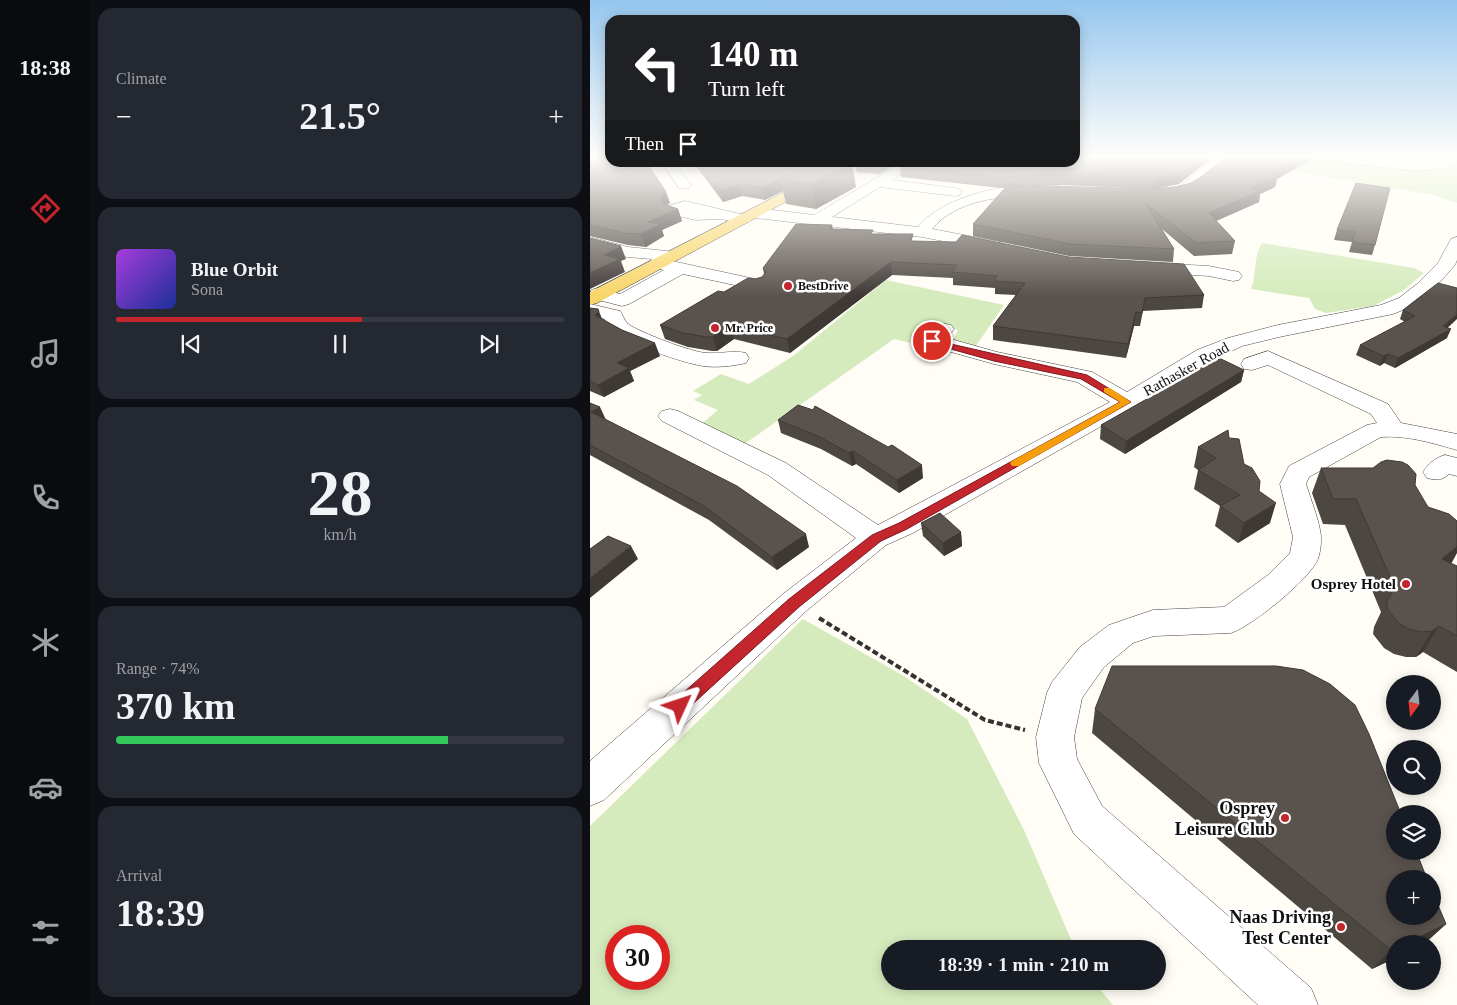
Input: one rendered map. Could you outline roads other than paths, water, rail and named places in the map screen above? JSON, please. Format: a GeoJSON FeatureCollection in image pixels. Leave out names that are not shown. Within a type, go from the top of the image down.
{"type":"FeatureCollection","features":[{"type":"Feature","properties":{"kind":"main road"},"geometry":{"type":"LineString","coordinates":[[670,262],[775,203]]}},
{"type":"Feature","properties":{"kind":"street"},"geometry":{"type":"LineString","coordinates":[[818,219],[845,203]]}},
{"type":"Feature","properties":{"kind":"street"},"geometry":{"type":"LineString","coordinates":[[922,232],[934,217],[964,203]]}},
{"type":"Feature","properties":{"kind":"street"},"geometry":{"type":"LineString","coordinates":[[721,214],[818,219],[922,232],[1012,250]]}},
{"type":"Feature","properties":{"kind":"street"},"geometry":{"type":"LineString","coordinates":[[590,242],[758,285]]}},
{"type":"Feature","properties":{"kind":"street","name":"Rathasker Road"},"geometry":{"type":"LineString","coordinates":[[590,787],[794,603],[876,538],[903,526],[1127,402],[1205,355],[1235,342],[1278,331],[1386,310],[1406,302],[1424,288],[1446,265],[1457,242]]}},
{"type":"Feature","properties":{"kind":"street"},"geometry":{"type":"LineString","coordinates":[[593,301],[622,300],[670,262]]}},
{"type":"Feature","properties":{"kind":"street"},"geometry":{"type":"LineString","coordinates":[[1138,267],[1209,271],[1233,276]]}},
{"type":"Feature","properties":{"kind":"street"},"geometry":{"type":"LineString","coordinates":[[593,301],[613,315],[617,324],[626,332],[682,354],[705,360],[738,358]]}},
{"type":"Feature","properties":{"kind":"street"},"geometry":{"type":"LineString","coordinates":[[944,329],[932,341],[994,358],[1084,377],[1127,402]]}},
{"type":"Feature","properties":{"kind":"street"},"geometry":{"type":"LineString","coordinates":[[1252,364],[1268,357],[1380,409],[1393,429]]}},
{"type":"Feature","properties":{"kind":"street"},"geometry":{"type":"LineString","coordinates":[[670,416],[777,469],[876,538]]}},
{"type":"Feature","properties":{"kind":"street"},"geometry":{"type":"LineString","coordinates":[[1294,1005],[1088,820],[1058,763],[1055,737],[1065,693],[1092,657],[1121,634],[1153,624],[1231,620],[1279,583],[1304,557],[1307,537],[1293,484],[1298,472],[1376,430],[1393,429],[1436,436],[1457,442]]}},
{"type":"Feature","properties":{"kind":"place","name":"BestDrive"},"geometry":{"type":"Point","coordinates":[788,286]}},
{"type":"Feature","properties":{"kind":"place","name":"Mr. Price"},"geometry":{"type":"Point","coordinates":[715,328]}},
{"type":"Feature","properties":{"kind":"place","name":"Osprey Hotel"},"geometry":{"type":"Point","coordinates":[1406,584]}},
{"type":"Feature","properties":{"kind":"place","name":"Osprey Leisure Club"},"geometry":{"type":"Point","coordinates":[1285,818]}},
{"type":"Feature","properties":{"kind":"place","name":"Naas Driving Test Center"},"geometry":{"type":"Point","coordinates":[1341,927]}}]}
